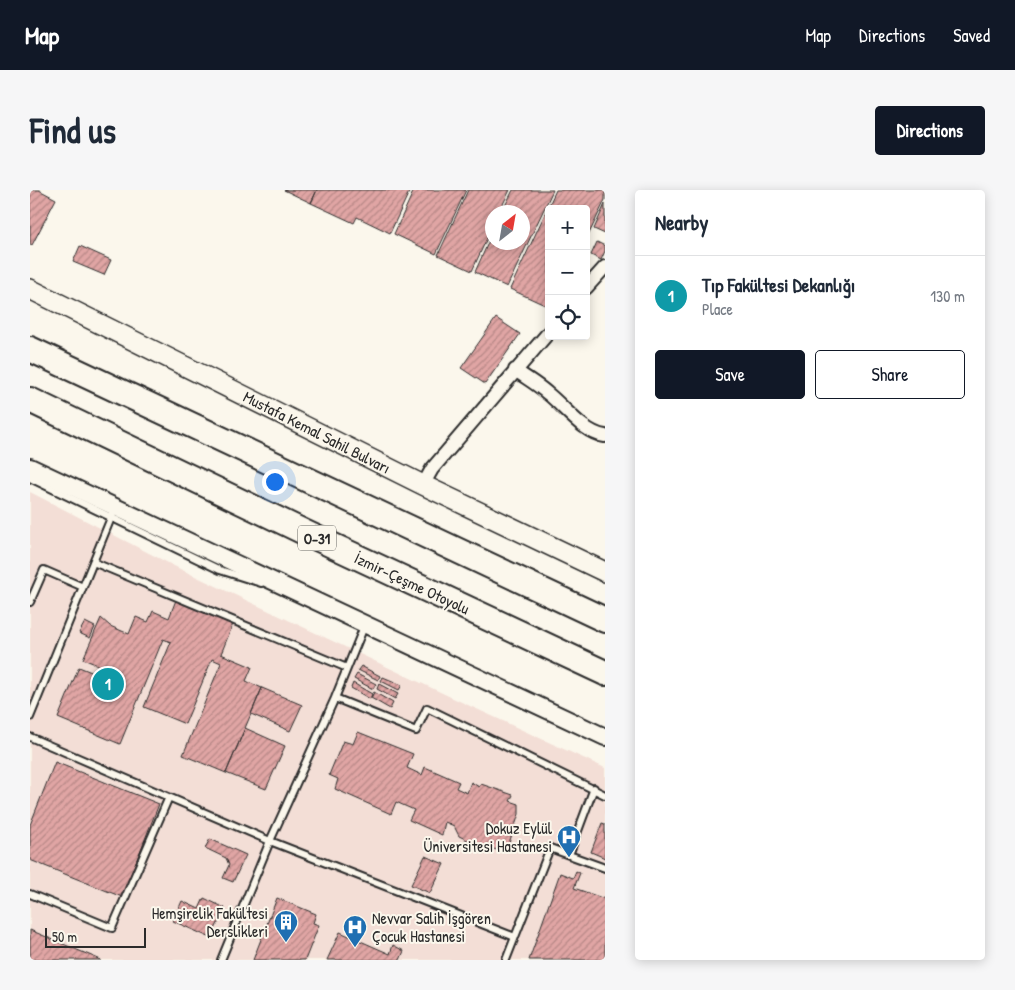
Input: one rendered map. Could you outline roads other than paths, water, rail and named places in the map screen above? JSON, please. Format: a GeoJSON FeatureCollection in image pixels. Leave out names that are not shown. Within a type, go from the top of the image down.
{"type":"FeatureCollection","features":[{"type":"Feature","properties":{"kind":"highway"},"geometry":{"type":"LineString","coordinates":[[30,349],[605,620]]}},
{"type":"Feature","properties":{"kind":"highway","name":"İzmir-Çeşme Otoyolu"},"geometry":{"type":"LineString","coordinates":[[30,400],[306,533],[605,673]]}},
{"type":"Feature","properties":{"kind":"main road","name":"Mustafa Kemal Sahil Bulvarı"},"geometry":{"type":"LineString","coordinates":[[30,289],[423,485],[605,572]]}},
{"type":"Feature","properties":{"kind":"street"},"geometry":{"type":"LineString","coordinates":[[590,284],[605,267]]}},
{"type":"Feature","properties":{"kind":"street"},"geometry":{"type":"LineString","coordinates":[[423,485],[432,469],[545,336]]}},
{"type":"Feature","properties":{"kind":"street"},"geometry":{"type":"LineString","coordinates":[[515,370],[546,391],[577,421],[600,436],[605,436]]}},
{"type":"Feature","properties":{"kind":"street"},"geometry":{"type":"LineString","coordinates":[[30,467],[113,512],[317,600],[605,736]]}},
{"type":"Feature","properties":{"kind":"lane"},"geometry":{"type":"LineString","coordinates":[[30,478],[113,512],[30,717]]}},
{"type":"Feature","properties":{"kind":"lane"},"geometry":{"type":"LineString","coordinates":[[93,562],[347,668]]}},
{"type":"Feature","properties":{"kind":"lane"},"geometry":{"type":"LineString","coordinates":[[30,602],[44,570],[83,587]]}},
{"type":"Feature","properties":{"kind":"lane"},"geometry":{"type":"LineString","coordinates":[[221,960],[270,841],[335,698],[365,623]]}},
{"type":"Feature","properties":{"kind":"lane"},"geometry":{"type":"LineString","coordinates":[[335,698],[416,731],[427,708],[605,795]]}},
{"type":"Feature","properties":{"kind":"lane"},"geometry":{"type":"LineString","coordinates":[[30,737],[270,841],[515,936]]}},
{"type":"Feature","properties":{"kind":"lane"},"geometry":{"type":"LineString","coordinates":[[569,855],[594,788]]}},
{"type":"Feature","properties":{"kind":"lane"},"geometry":{"type":"LineString","coordinates":[[30,894],[112,928],[169,797]]}},
{"type":"Feature","properties":{"kind":"lane"},"geometry":{"type":"LineString","coordinates":[[506,960],[550,848],[605,868]]}},
{"type":"Feature","properties":{"kind":"place","name":"Tıp Fakültesi Dekanlığı"},"geometry":{"type":"Point","coordinates":[108,684]}},
{"type":"Feature","properties":{"kind":"place","name":"Dokuz Eylül Üniversitesi Hastanesi"},"geometry":{"type":"Point","coordinates":[569,858]}},
{"type":"Feature","properties":{"kind":"place","name":"Hemşirelik Fakültesi Derslikleri"},"geometry":{"type":"Point","coordinates":[286,943]}},
{"type":"Feature","properties":{"kind":"place","name":"Nevvar Salih İşgören Çocuk Hastanesi"},"geometry":{"type":"Point","coordinates":[355,948]}}]}
